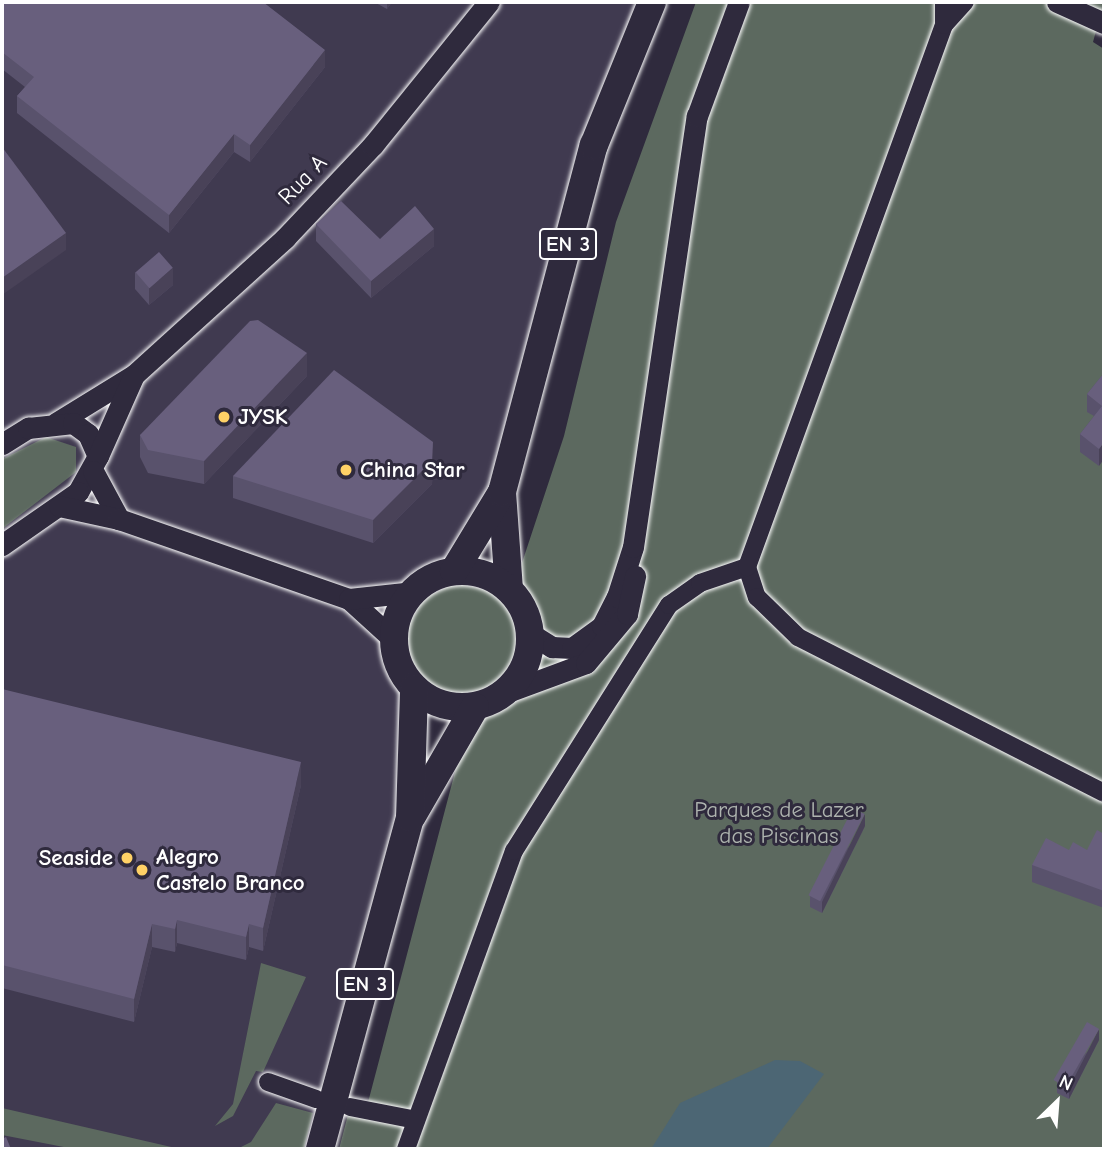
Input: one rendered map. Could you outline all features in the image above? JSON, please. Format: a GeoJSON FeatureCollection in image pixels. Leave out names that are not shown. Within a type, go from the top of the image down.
{"type":"FeatureCollection","features":[{"type":"Feature","properties":{"kind":"main road","name":"EN 3"},"geometry":{"type":"LineString","coordinates":[[454,571],[502,492],[594,145],[652,2]]}},
{"type":"Feature","properties":{"kind":"main road","name":"EN 3"},"geometry":{"type":"LineString","coordinates":[[502,492],[509,589],[531,634]]}},
{"type":"Feature","properties":{"kind":"main road"},"geometry":{"type":"LineString","coordinates":[[393,639],[412,592],[454,571],[474,572],[509,589]]}},
{"type":"Feature","properties":{"kind":"main road"},"geometry":{"type":"LineString","coordinates":[[414,688],[442,705],[475,707],[505,694],[525,667],[531,634]]}},
{"type":"Feature","properties":{"kind":"main road","name":"EN 3"},"geometry":{"type":"LineString","coordinates":[[320,1149],[410,818],[414,688],[403,674],[393,639]]}},
{"type":"Feature","properties":{"kind":"main road","name":"EN 3"},"geometry":{"type":"LineString","coordinates":[[410,818],[475,707]]}},
{"type":"Feature","properties":{"kind":"street","name":"Rua A"},"geometry":{"type":"LineString","coordinates":[[2,443],[28,428],[56,423],[134,375],[285,237],[373,145],[489,2]]}},
{"type":"Feature","properties":{"kind":"street"},"geometry":{"type":"LineString","coordinates":[[531,634],[552,647],[588,641],[617,597],[633,547],[697,116],[739,2]]}},
{"type":"Feature","properties":{"kind":"street"},"geometry":{"type":"LineString","coordinates":[[944,2],[944,25],[747,567],[757,597],[798,637],[1104,793]]}},
{"type":"Feature","properties":{"kind":"street"},"geometry":{"type":"LineString","coordinates":[[944,25],[965,2]]}},
{"type":"Feature","properties":{"kind":"street"},"geometry":{"type":"LineString","coordinates":[[1057,2],[1104,23]]}},
{"type":"Feature","properties":{"kind":"street","name":"Rua A"},"geometry":{"type":"LineString","coordinates":[[2,545],[59,506],[95,464],[134,375]]}},
{"type":"Feature","properties":{"kind":"street"},"geometry":{"type":"LineString","coordinates":[[56,423],[82,427],[119,519]]}},
{"type":"Feature","properties":{"kind":"street"},"geometry":{"type":"LineString","coordinates":[[59,506],[119,519],[349,599],[393,639]]}},
{"type":"Feature","properties":{"kind":"street"},"geometry":{"type":"LineString","coordinates":[[505,694],[586,663],[611,640],[636,587],[633,547]]}},
{"type":"Feature","properties":{"kind":"street"},"geometry":{"type":"LineString","coordinates":[[406,1149],[514,851],[669,605],[700,583],[747,567]]}},
{"type":"Feature","properties":{"kind":"street"},"geometry":{"type":"LineString","coordinates":[[349,599],[412,592]]}},
{"type":"Feature","properties":{"kind":"street"},"geometry":{"type":"LineString","coordinates":[[268,1082],[316,1099]]}},
{"type":"Feature","properties":{"kind":"street"},"geometry":{"type":"LineString","coordinates":[[350,1107],[416,1120]]}},
{"type":"Feature","properties":{"kind":"shaded area"},"geometry":{"type":"Polygon","coordinates":[[[2,2],[646,2],[578,180],[306,1149],[2,1149],[2,2]]]}},
{"type":"Feature","properties":{"kind":"green space","name":"Parques de Lazer das Piscinas"},"geometry":{"type":"Polygon","coordinates":[[[696,2],[1104,2],[1093,42],[1104,49],[1104,1149],[339,1149],[350,1107],[366,1110],[475,696],[437,692],[422,680],[411,665],[406,630],[423,598],[456,583],[492,591],[508,605],[564,436],[616,222],[696,2]]]}},
{"type":"Feature","properties":{"kind":"green space"},"geometry":{"type":"Polygon","coordinates":[[[46,437],[76,447],[76,472],[2,529],[2,459],[46,437]]]}},
{"type":"Feature","properties":{"kind":"green space"},"geometry":{"type":"Polygon","coordinates":[[[261,963],[306,977],[263,1072],[256,1071],[233,1116],[215,1126],[233,1104],[261,963]]]}},
{"type":"Feature","properties":{"kind":"green space"},"geometry":{"type":"Polygon","coordinates":[[[276,1103],[313,1113],[304,1149],[237,1149],[251,1142],[276,1103]]]}},
{"type":"Feature","properties":{"kind":"green space"},"geometry":{"type":"Polygon","coordinates":[[[2,1108],[180,1149],[74,1149],[2,1135],[2,1108]]]}},
{"type":"Feature","properties":{"kind":"water"},"geometry":{"type":"Polygon","coordinates":[[[775,1060],[800,1061],[824,1074],[767,1149],[651,1149],[680,1103],[775,1060]]]}},
{"type":"Feature","properties":{"kind":"building"},"geometry":{"type":"Polygon","coordinates":[[[2,2],[263,2],[325,50],[250,145],[234,134],[169,215],[17,96],[34,77],[2,52],[2,2]]]}},
{"type":"Feature","properties":{"kind":"building"},"geometry":{"type":"Polygon","coordinates":[[[2,147],[66,233],[2,278],[2,147]]]}},
{"type":"Feature","properties":{"kind":"building"},"geometry":{"type":"Polygon","coordinates":[[[341,201],[380,239],[415,206],[434,229],[371,281],[316,224],[341,201]]]}},
{"type":"Feature","properties":{"kind":"building"},"geometry":{"type":"Polygon","coordinates":[[[159,252],[173,268],[149,288],[136,272],[159,252]]]}},
{"type":"Feature","properties":{"kind":"building","name":"JYSK"},"geometry":{"type":"Polygon","coordinates":[[[258,320],[307,353],[204,461],[148,450],[140,435],[250,321],[258,320]]]}},
{"type":"Feature","properties":{"kind":"building","name":"China Star"},"geometry":{"type":"Polygon","coordinates":[[[334,370],[433,442],[432,461],[373,520],[233,476],[334,370]]]}},
{"type":"Feature","properties":{"kind":"building"},"geometry":{"type":"Polygon","coordinates":[[[1104,373],[1104,442],[1099,449],[1080,434],[1102,406],[1087,394],[1104,373]]]}},
{"type":"Feature","properties":{"kind":"building","name":"Alegro Castelo Branco"},"geometry":{"type":"Polygon","coordinates":[[[2,689],[301,762],[263,928],[249,924],[246,937],[177,920],[175,929],[152,924],[134,999],[2,965],[2,689]]]}},
{"type":"Feature","properties":{"kind":"building"},"geometry":{"type":"Polygon","coordinates":[[[853,808],[865,814],[820,901],[809,895],[853,808]]]}},
{"type":"Feature","properties":{"kind":"building"},"geometry":{"type":"Polygon","coordinates":[[[1097,830],[1104,834],[1104,891],[1032,865],[1046,838],[1069,850],[1073,842],[1087,850],[1097,830]]]}},
{"type":"Feature","properties":{"kind":"building"},"geometry":{"type":"Polygon","coordinates":[[[1087,1022],[1099,1029],[1066,1087],[1054,1080],[1087,1022]]]}},
{"type":"Feature","properties":{"kind":"building"},"geometry":{"type":"Polygon","coordinates":[[[6,1137],[11,1149],[2,1149],[2,1139],[6,1137]]]}},
{"type":"Feature","properties":{"kind":"place","name":"JYSK"},"geometry":{"type":"Point","coordinates":[224,417]}},
{"type":"Feature","properties":{"kind":"place","name":"China Star"},"geometry":{"type":"Point","coordinates":[346,470]}},
{"type":"Feature","properties":{"kind":"place","name":"Seaside"},"geometry":{"type":"Point","coordinates":[127,858]}},
{"type":"Feature","properties":{"kind":"place","name":"Alegro Castelo Branco"},"geometry":{"type":"Point","coordinates":[142,870]}}]}
